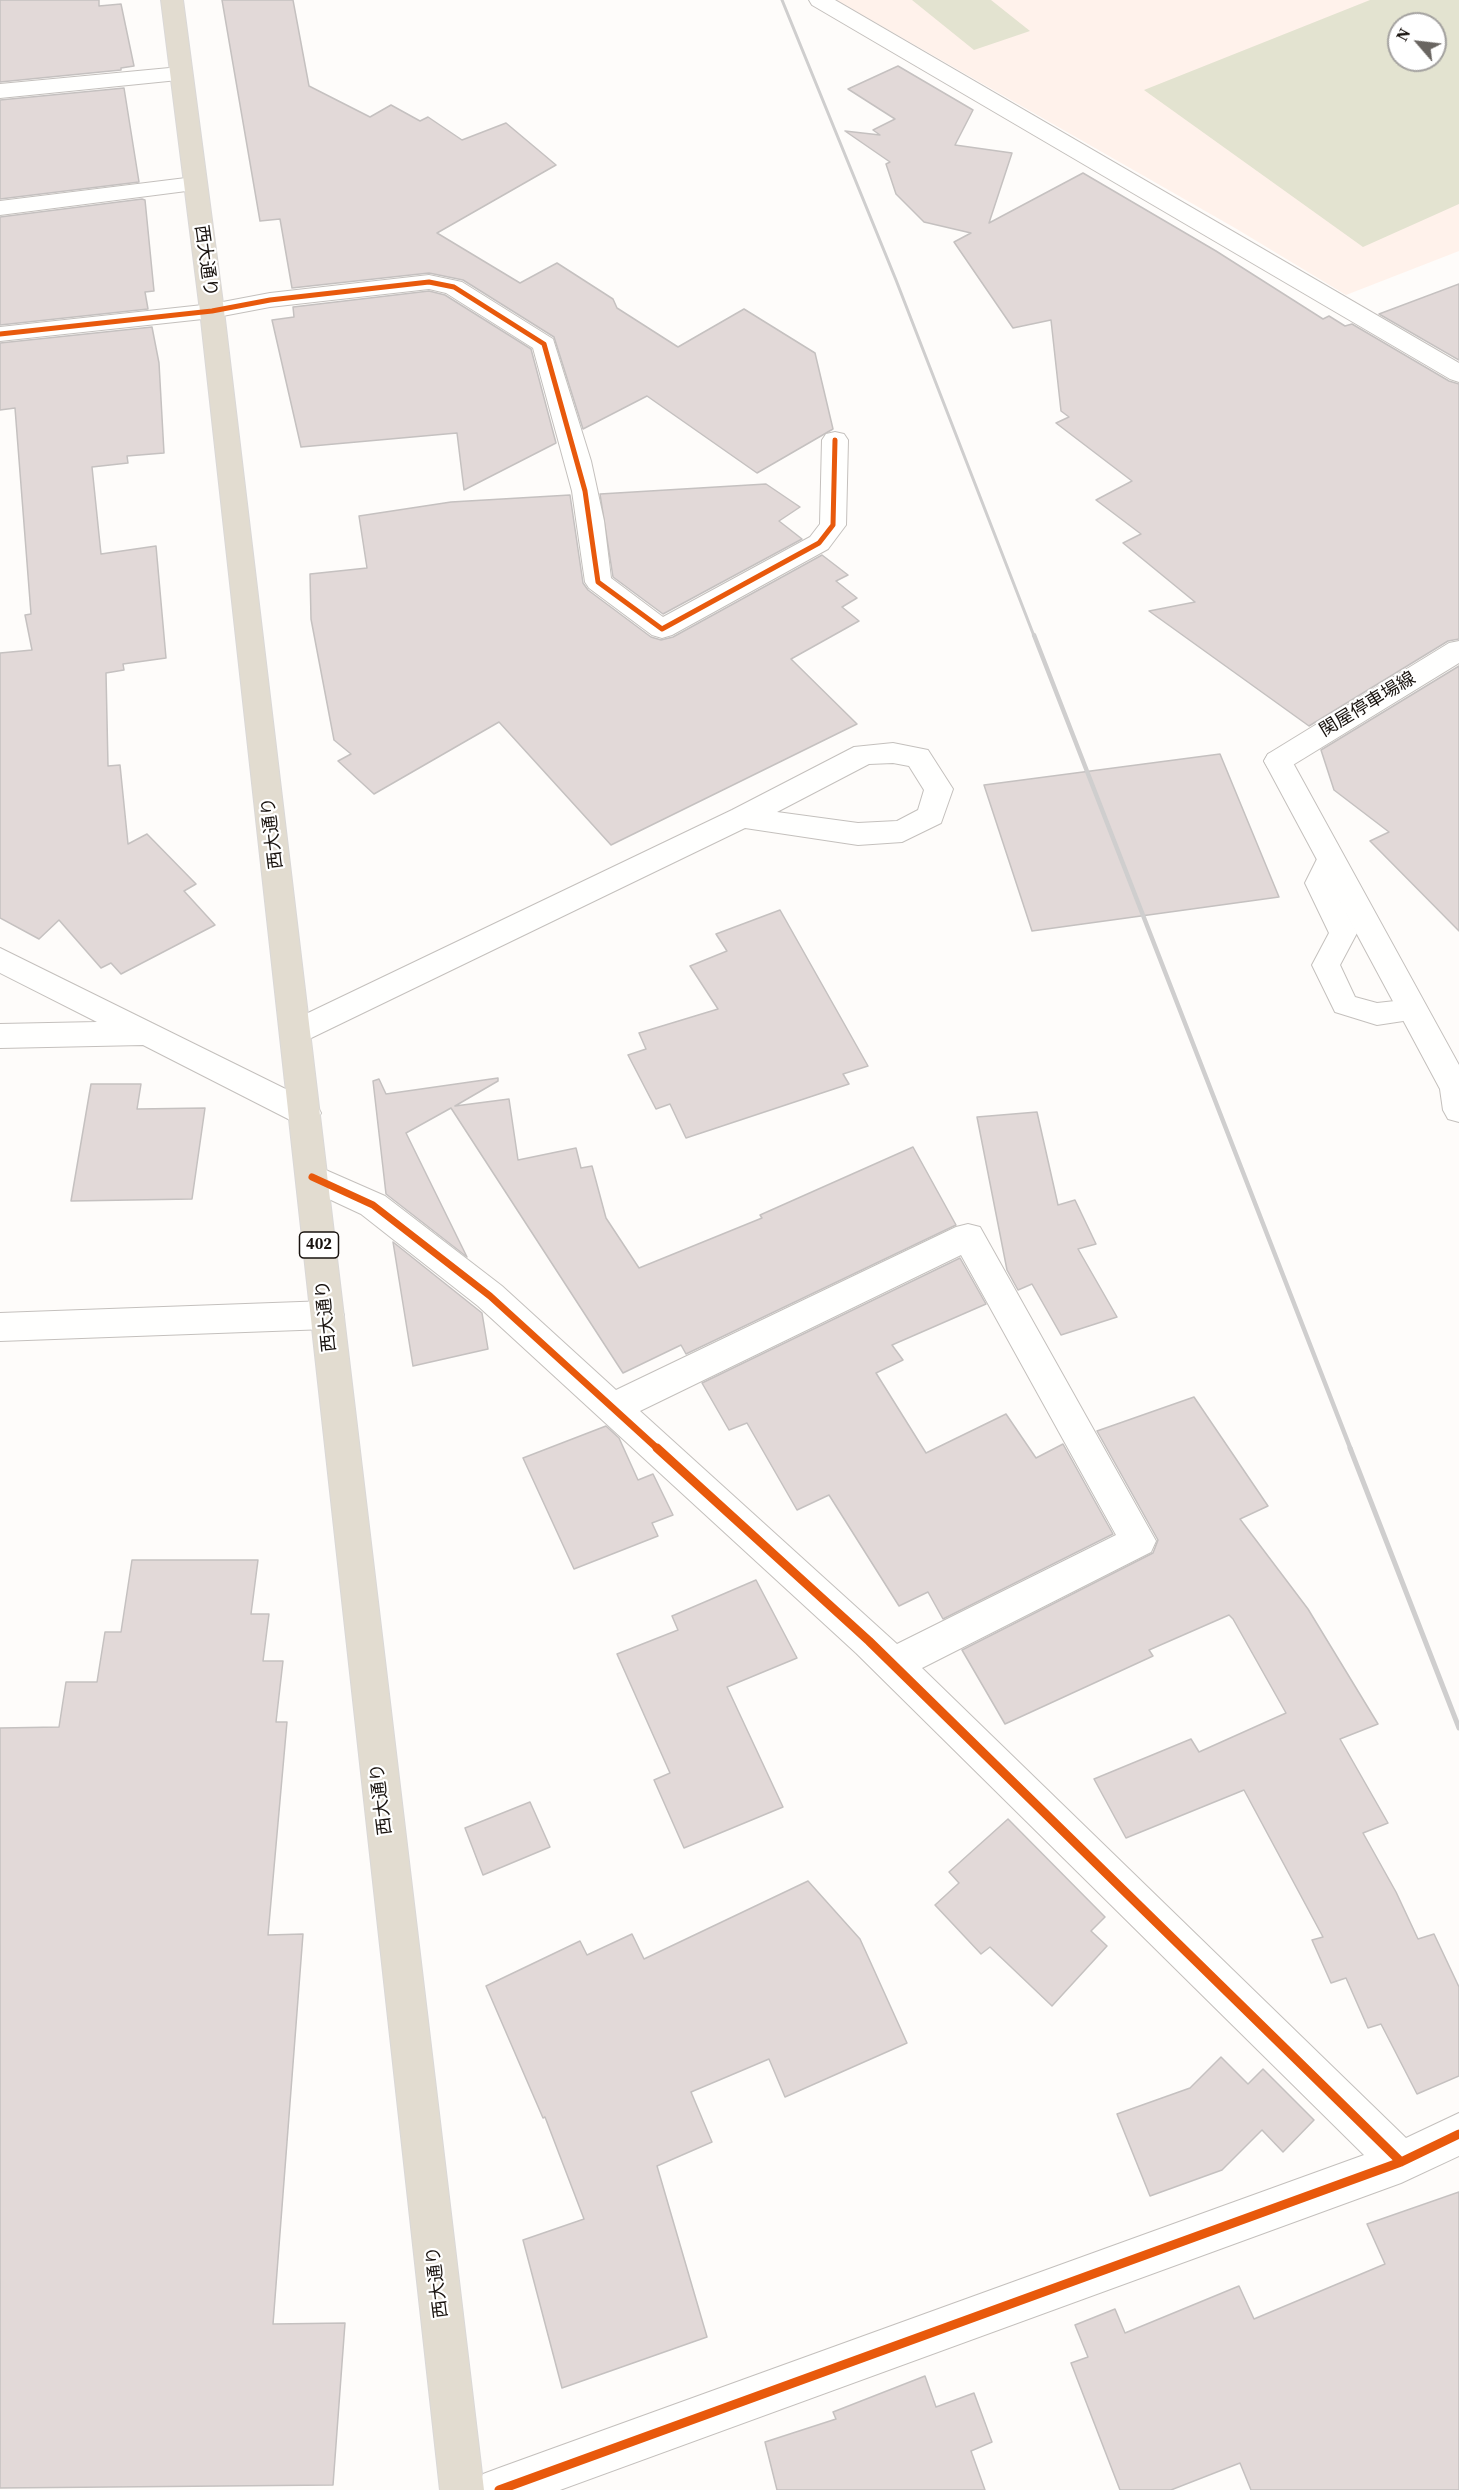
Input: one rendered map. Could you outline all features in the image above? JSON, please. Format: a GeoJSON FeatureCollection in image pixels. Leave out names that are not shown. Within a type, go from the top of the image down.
{"type":"FeatureCollection","features":[{"type":"Feature","properties":{"kind":"highway","name":"西大通り"},"geometry":{"type":"LineString","coordinates":[[172,0],[212,311],[296,1032],[462,2490]]}},
{"type":"Feature","properties":{"kind":"street"},"geometry":{"type":"LineString","coordinates":[[820,0],[1459,374]]}},
{"type":"Feature","properties":{"kind":"street"},"geometry":{"type":"LineString","coordinates":[[0,90],[180,74]]}},
{"type":"Feature","properties":{"kind":"street"},"geometry":{"type":"LineString","coordinates":[[0,208],[194,184]]}},
{"type":"Feature","properties":{"kind":"street"},"geometry":{"type":"LineString","coordinates":[[0,334],[212,311],[270,300],[429,282],[454,287],[544,344],[576,453],[597,560],[598,582],[662,629],[819,543],[833,525],[835,440]]}},
{"type":"Feature","properties":{"kind":"street","name":"関屋停車場線"},"geometry":{"type":"LineString","coordinates":[[1330,858],[1278,761],[1459,650]]}},
{"type":"Feature","properties":{"kind":"street"},"geometry":{"type":"LineString","coordinates":[[296,1032],[742,817],[864,754],[893,753],[918,757],[939,789],[931,816],[902,831],[858,834],[742,817]]}},
{"type":"Feature","properties":{"kind":"street"},"geometry":{"type":"LineString","coordinates":[[1330,858],[1456,1089],[1459,1110]]}},
{"type":"Feature","properties":{"kind":"street"},"geometry":{"type":"LineString","coordinates":[[0,959],[304,1113]]}},
{"type":"Feature","properties":{"kind":"street"},"geometry":{"type":"LineString","coordinates":[[0,1036],[150,1033]]}},
{"type":"Feature","properties":{"kind":"street"},"geometry":{"type":"LineString","coordinates":[[312,1177],[373,1205],[490,1296],[893,1664],[1401,2162]]}},
{"type":"Feature","properties":{"kind":"street"},"geometry":{"type":"LineString","coordinates":[[612,1408],[968,1237],[1138,1541],[893,1664]]}},
{"type":"Feature","properties":{"kind":"street"},"geometry":{"type":"LineString","coordinates":[[0,1327],[327,1315]]}},
{"type":"Feature","properties":{"kind":"street"},"geometry":{"type":"LineString","coordinates":[[499,2490],[1401,2162],[1459,2134]]}},
{"type":"Feature","properties":{"kind":"lane"},"geometry":{"type":"LineString","coordinates":[[1330,858],[1318,884],[1343,933],[1326,964],[1345,1004],[1377,1014],[1413,1010]]}},
{"type":"Feature","properties":{"kind":"shaded area"},"geometry":{"type":"Polygon","coordinates":[[[836,0],[1459,0],[1459,251],[1346,295],[1235,228],[836,0]]]}},
{"type":"Feature","properties":{"kind":"green space"},"geometry":{"type":"Polygon","coordinates":[[[912,0],[991,0],[1030,31],[974,50],[912,0]]]}},
{"type":"Feature","properties":{"kind":"green space"},"geometry":{"type":"Polygon","coordinates":[[[1370,0],[1459,0],[1459,204],[1363,247],[1144,90],[1370,0]]]}},
{"type":"Feature","properties":{"kind":"building"},"geometry":{"type":"Polygon","coordinates":[[[0,0],[99,0],[99,6],[121,4],[134,66],[121,68],[121,70],[0,82],[0,0]]]}},
{"type":"Feature","properties":{"kind":"building"},"geometry":{"type":"Polygon","coordinates":[[[222,0],[293,0],[309,86],[370,117],[391,105],[420,121],[428,117],[462,140],[506,123],[556,165],[437,233],[520,283],[557,263],[613,299],[617,308],[678,347],[744,309],[815,353],[833,429],[757,473],[647,396],[583,429],[554,337],[463,280],[429,273],[292,288],[280,219],[260,221],[222,0]]]}},
{"type":"Feature","properties":{"kind":"building"},"geometry":{"type":"Polygon","coordinates":[[[898,66],[973,110],[955,145],[1012,153],[989,223],[1083,173],[1216,251],[1323,319],[1329,316],[1345,326],[1352,324],[1449,381],[1459,384],[1459,639],[1448,641],[1309,726],[1149,611],[1195,602],[1123,543],[1141,534],[1096,500],[1132,481],[1056,423],[1069,417],[1061,411],[1051,320],[1013,328],[954,242],[971,233],[924,222],[896,194],[886,164],[890,162],[845,131],[880,135],[873,130],[895,119],[848,89],[898,66]]]}},
{"type":"Feature","properties":{"kind":"building"},"geometry":{"type":"Polygon","coordinates":[[[124,88],[139,182],[0,199],[0,100],[124,88]]]}},
{"type":"Feature","properties":{"kind":"building"},"geometry":{"type":"Polygon","coordinates":[[[145,200],[154,291],[145,292],[148,309],[0,325],[0,217],[145,200]]]}},
{"type":"Feature","properties":{"kind":"building"},"geometry":{"type":"Polygon","coordinates":[[[1459,284],[1459,360],[1379,314],[1459,284]]]}},
{"type":"Feature","properties":{"kind":"building"},"geometry":{"type":"Polygon","coordinates":[[[429,291],[445,295],[531,349],[556,443],[464,490],[457,433],[301,447],[272,320],[294,317],[293,307],[429,291]]]}},
{"type":"Feature","properties":{"kind":"building"},"geometry":{"type":"Polygon","coordinates":[[[152,327],[159,363],[164,453],[127,456],[128,463],[92,467],[101,554],[156,546],[166,658],[123,664],[124,670],[106,673],[108,766],[120,765],[128,844],[147,834],[196,884],[184,891],[215,925],[121,974],[111,963],[101,968],[59,920],[39,939],[0,918],[0,653],[32,650],[25,615],[31,614],[15,408],[0,410],[0,343],[152,327]]]}},
{"type":"Feature","properties":{"kind":"building"},"geometry":{"type":"Polygon","coordinates":[[[766,484],[800,507],[779,521],[802,539],[663,614],[613,577],[600,494],[766,484]]]}},
{"type":"Feature","properties":{"kind":"building"},"geometry":{"type":"Polygon","coordinates":[[[570,495],[583,583],[588,590],[651,637],[661,640],[673,637],[822,555],[848,575],[836,581],[857,598],[842,607],[859,621],[791,659],[857,724],[611,845],[499,722],[374,794],[338,761],[351,754],[334,740],[311,619],[310,574],[367,568],[359,516],[451,502],[570,495]]]}},
{"type":"Feature","properties":{"kind":"building"},"geometry":{"type":"Polygon","coordinates":[[[1459,666],[1459,931],[1370,841],[1389,832],[1334,790],[1321,750],[1459,666]]]}},
{"type":"Feature","properties":{"kind":"building"},"geometry":{"type":"Polygon","coordinates":[[[1220,754],[1279,897],[1032,931],[984,785],[1220,754]]]}},
{"type":"Feature","properties":{"kind":"building"},"geometry":{"type":"Polygon","coordinates":[[[780,910],[868,1066],[843,1074],[849,1084],[686,1138],[670,1104],[656,1109],[628,1055],[646,1049],[639,1033],[718,1009],[690,966],[727,951],[716,934],[780,910]]]}},
{"type":"Feature","properties":{"kind":"building"},"geometry":{"type":"Polygon","coordinates":[[[498,1078],[498,1081],[455,1106],[509,1099],[518,1160],[576,1148],[581,1168],[592,1166],[606,1218],[639,1268],[762,1218],[760,1215],[913,1147],[956,1225],[686,1354],[681,1345],[623,1373],[451,1108],[406,1133],[467,1257],[386,1194],[373,1081],[379,1079],[386,1094],[498,1078]]]}},
{"type":"Feature","properties":{"kind":"building"},"geometry":{"type":"Polygon","coordinates":[[[91,1084],[141,1084],[137,1109],[205,1108],[192,1199],[71,1201],[91,1084]]]}},
{"type":"Feature","properties":{"kind":"building"},"geometry":{"type":"Polygon","coordinates":[[[1037,1112],[1058,1205],[1075,1200],[1096,1244],[1078,1249],[1117,1317],[1061,1335],[1032,1284],[1018,1290],[1007,1270],[977,1117],[1037,1112]]]}},
{"type":"Feature","properties":{"kind":"building"},"geometry":{"type":"Polygon","coordinates":[[[393,1242],[482,1313],[488,1349],[413,1366],[393,1242]]]}},
{"type":"Feature","properties":{"kind":"building"},"geometry":{"type":"Polygon","coordinates":[[[960,1258],[986,1304],[892,1345],[903,1360],[876,1373],[926,1453],[1006,1414],[1036,1458],[1063,1444],[1113,1534],[943,1619],[928,1592],[899,1606],[829,1495],[797,1510],[747,1423],[729,1430],[702,1383],[960,1258]]]}},
{"type":"Feature","properties":{"kind":"building"},"geometry":{"type":"Polygon","coordinates":[[[1194,1397],[1268,1506],[1240,1519],[1308,1609],[1378,1724],[1340,1739],[1388,1823],[1363,1833],[1396,1892],[1418,1939],[1434,1934],[1459,1987],[1459,2076],[1417,2094],[1381,2024],[1368,2028],[1346,1978],[1331,1983],[1312,1940],[1323,1937],[1244,1790],[1126,1838],[1094,1779],[1191,1739],[1199,1752],[1286,1713],[1229,1615],[1149,1650],[1153,1656],[1005,1724],[962,1650],[1153,1553],[1158,1540],[1097,1431],[1194,1397]]]}},
{"type":"Feature","properties":{"kind":"building"},"geometry":{"type":"Polygon","coordinates":[[[606,1426],[619,1438],[638,1480],[653,1474],[673,1515],[652,1523],[658,1536],[574,1569],[523,1458],[606,1426]]]}},
{"type":"Feature","properties":{"kind":"building"},"geometry":{"type":"Polygon","coordinates":[[[132,1560],[258,1560],[251,1614],[269,1614],[263,1661],[283,1661],[276,1722],[287,1722],[268,1935],[303,1934],[273,2324],[345,2323],[333,2485],[0,2488],[0,1728],[59,1727],[66,1682],[97,1682],[105,1632],[121,1632],[132,1560]]]}},
{"type":"Feature","properties":{"kind":"building"},"geometry":{"type":"Polygon","coordinates":[[[756,1580],[797,1658],[727,1687],[783,1807],[684,1848],[654,1780],[670,1773],[617,1654],[678,1630],[672,1616],[756,1580]]]}},
{"type":"Feature","properties":{"kind":"building"},"geometry":{"type":"Polygon","coordinates":[[[530,1802],[550,1847],[483,1875],[465,1828],[530,1802]]]}},
{"type":"Feature","properties":{"kind":"building"},"geometry":{"type":"Polygon","coordinates":[[[1008,1819],[1105,1917],[1091,1931],[1107,1946],[1052,2006],[990,1947],[981,1954],[935,1905],[959,1883],[949,1872],[1008,1819]]]}},
{"type":"Feature","properties":{"kind":"building"},"geometry":{"type":"Polygon","coordinates":[[[808,1881],[860,1939],[907,2043],[785,2097],[769,2059],[691,2092],[712,2142],[657,2166],[707,2337],[562,2388],[523,2240],[584,2219],[545,2117],[543,2118],[486,1986],[580,1941],[587,1955],[632,1934],[644,1959],[808,1881]]]}},
{"type":"Feature","properties":{"kind":"building"},"geometry":{"type":"Polygon","coordinates":[[[1221,2057],[1248,2084],[1263,2069],[1314,2120],[1283,2152],[1262,2130],[1222,2170],[1150,2196],[1117,2114],[1190,2088],[1221,2057]]]}},
{"type":"Feature","properties":{"kind":"building"},"geometry":{"type":"Polygon","coordinates":[[[1459,2192],[1459,2490],[1251,2490],[1240,2463],[1171,2490],[1120,2490],[1071,2363],[1088,2357],[1075,2325],[1115,2309],[1125,2333],[1239,2286],[1254,2319],[1385,2264],[1367,2224],[1459,2192]]]}},
{"type":"Feature","properties":{"kind":"building"},"geometry":{"type":"Polygon","coordinates":[[[925,2376],[936,2407],[974,2393],[992,2442],[971,2451],[985,2490],[777,2490],[765,2442],[836,2419],[833,2412],[925,2376]]]}},
{"type":"Feature","properties":{"kind":"railway"},"geometry":{"type":"LineString","coordinates":[[782,0],[896,280],[1034,636]]}},
{"type":"Feature","properties":{"kind":"railway"},"geometry":{"type":"LineString","coordinates":[[1034,635],[1351,1450]]}},
{"type":"Feature","properties":{"kind":"railway"},"geometry":{"type":"LineString","coordinates":[[1350,1448],[1459,1728]]}},
{"type":"Feature","properties":{"kind":"cycle path"},"geometry":{"type":"LineString","coordinates":[[0,334],[212,311],[270,300],[429,282],[454,287],[544,344],[585,491],[598,582],[662,629],[819,543],[833,525],[835,440]]}},
{"type":"Feature","properties":{"kind":"cycle path"},"geometry":{"type":"LineString","coordinates":[[312,1177],[373,1205],[490,1296],[869,1641],[1401,2162]]}},
{"type":"Feature","properties":{"kind":"cycle path"},"geometry":{"type":"LineString","coordinates":[[499,2490],[1401,2162],[1459,2134]]}}]}
